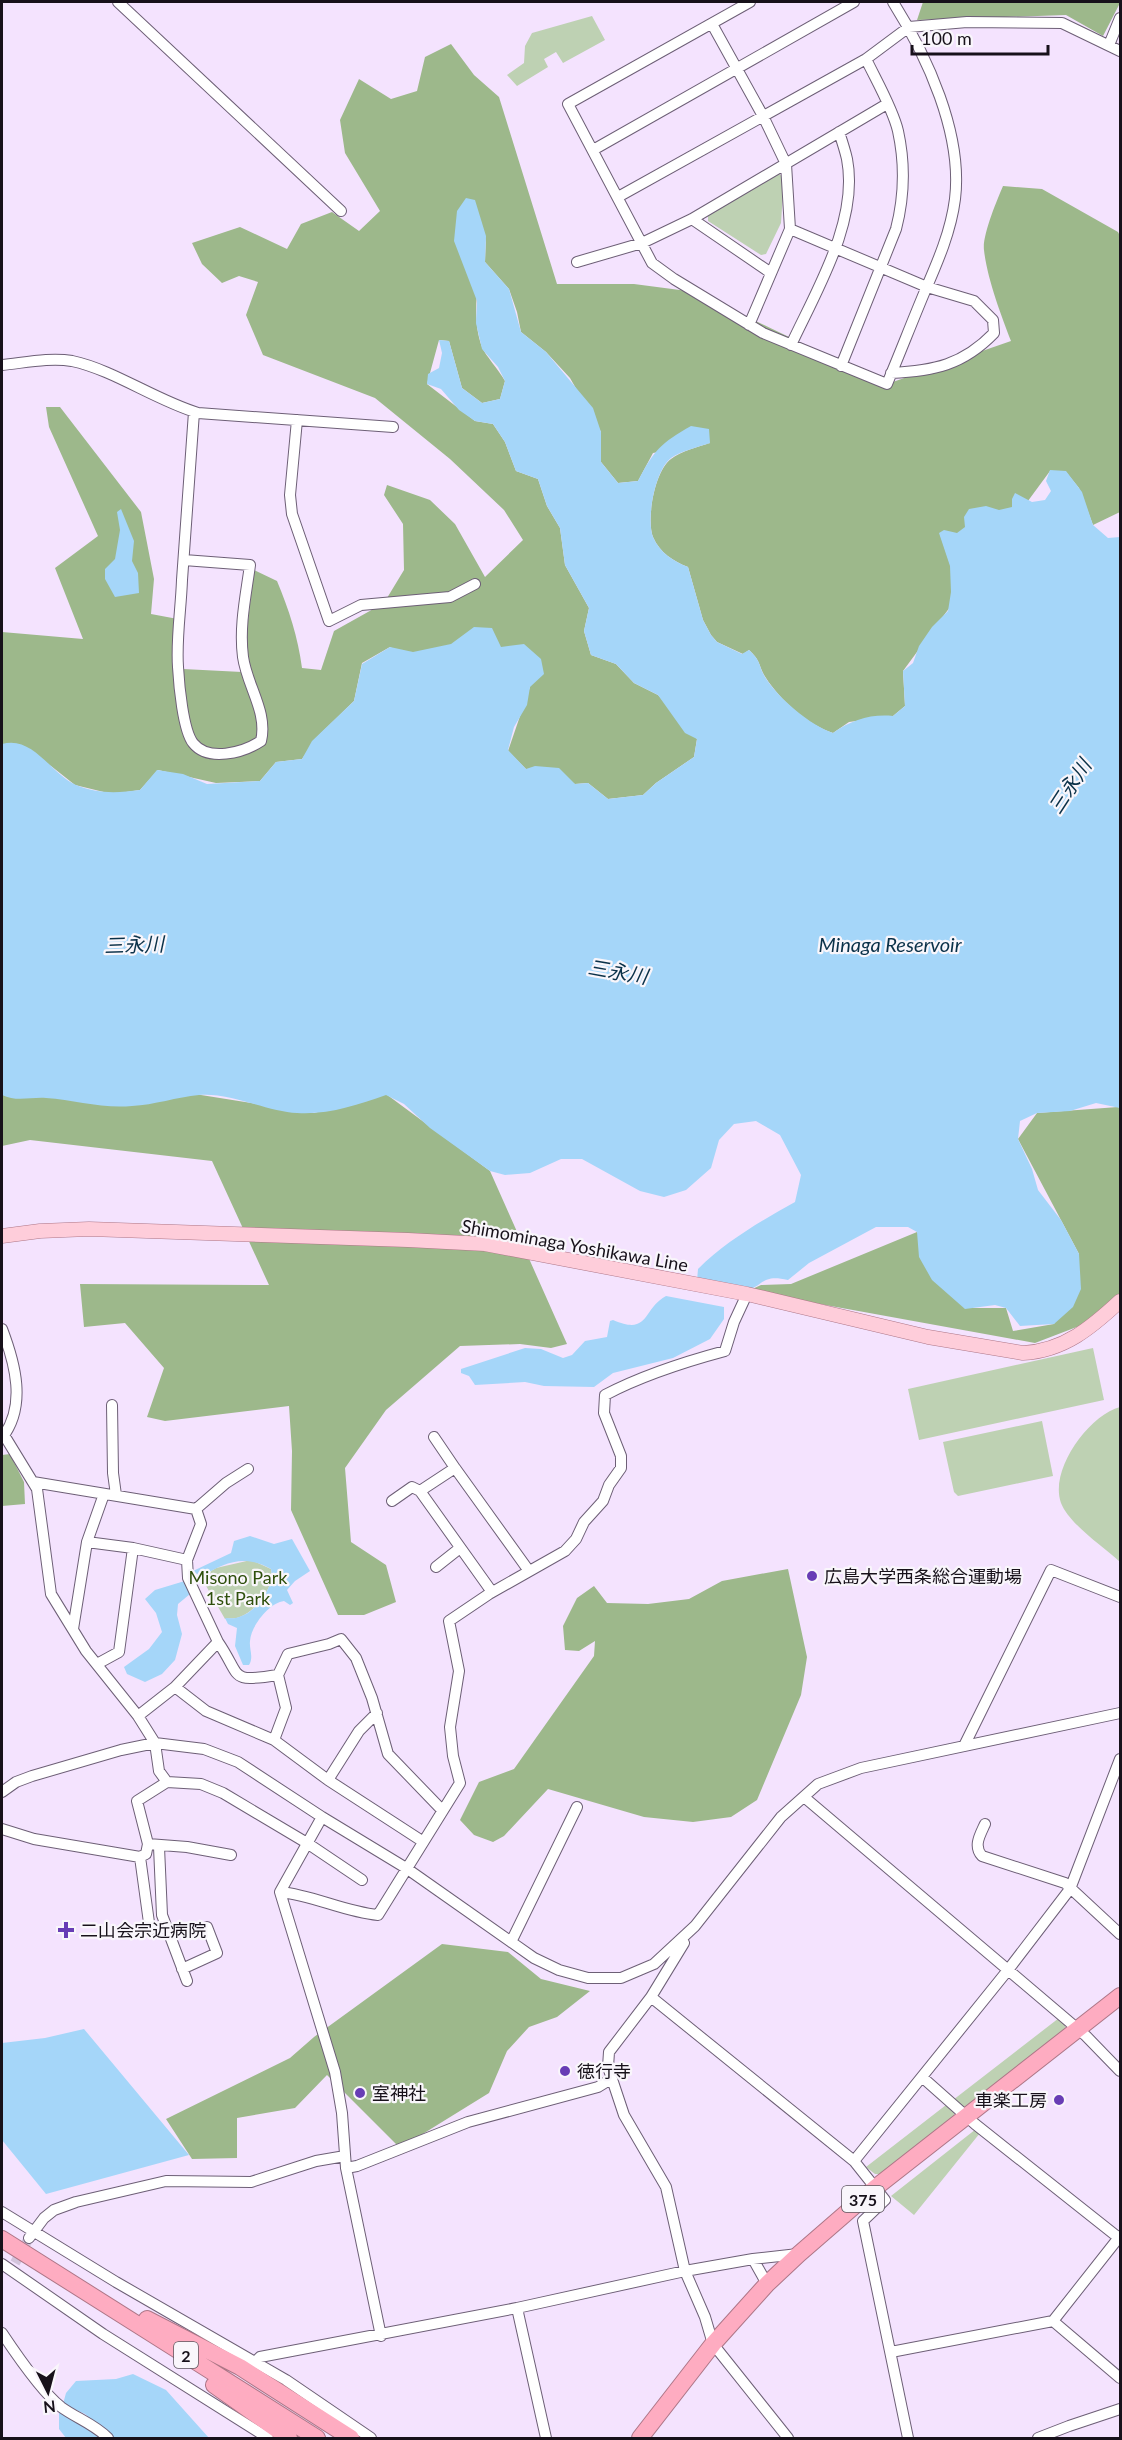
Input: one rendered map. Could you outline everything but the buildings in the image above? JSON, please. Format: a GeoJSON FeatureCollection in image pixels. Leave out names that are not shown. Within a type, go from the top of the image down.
{"type":"FeatureCollection","features":[{"type":"Feature","properties":{"kind":"highway","name":"375"},"geometry":{"type":"LineString","coordinates":[[640,2439],[712,2344],[767,2284],[799,2254],[875,2188],[1120,1996]]}},
{"type":"Feature","properties":{"kind":"highway","name":"2"},"geometry":{"type":"LineString","coordinates":[[2,2239],[317,2439]]}},
{"type":"Feature","properties":{"kind":"highway"},"geometry":{"type":"LineString","coordinates":[[55,2272],[240,2367],[351,2439]]}},
{"type":"Feature","properties":{"kind":"highway"},"geometry":{"type":"LineString","coordinates":[[151,2332],[164,2349],[289,2439]]}},
{"type":"Feature","properties":{"kind":"main road","name":"Shimominaga Yoshikawa Line"},"geometry":{"type":"LineString","coordinates":[[2,1236],[40,1231],[89,1229],[485,1244],[747,1294],[928,1337],[1023,1353],[1066,1344],[1096,1323],[1120,1301]]}},
{"type":"Feature","properties":{"kind":"street"},"geometry":{"type":"LineString","coordinates":[[118,2],[341,211]]}},
{"type":"Feature","properties":{"kind":"street"},"geometry":{"type":"LineString","coordinates":[[750,2],[568,104],[652,263],[749,325],[791,345],[887,384],[936,266],[950,223],[956,180],[951,136],[942,105],[909,27],[893,2]]}},
{"type":"Feature","properties":{"kind":"street"},"geometry":{"type":"LineString","coordinates":[[593,150],[854,2]]}},
{"type":"Feature","properties":{"kind":"street"},"geometry":{"type":"LineString","coordinates":[[1109,45],[1120,18]]}},
{"type":"Feature","properties":{"kind":"street"},"geometry":{"type":"LineString","coordinates":[[618,197],[866,59],[909,27],[967,22],[1062,23],[1120,51]]}},
{"type":"Feature","properties":{"kind":"street"},"geometry":{"type":"LineString","coordinates":[[712,24],[763,116],[786,164],[790,230],[749,325]]}},
{"type":"Feature","properties":{"kind":"street"},"geometry":{"type":"LineString","coordinates":[[841,366],[881,268],[901,208],[901,147],[898,129],[866,59]]}},
{"type":"Feature","properties":{"kind":"street"},"geometry":{"type":"LineString","coordinates":[[577,262],[642,243],[692,219],[887,104]]}},
{"type":"Feature","properties":{"kind":"street"},"geometry":{"type":"LineString","coordinates":[[791,345],[835,248],[844,219],[848,189],[848,161],[839,132]]}},
{"type":"Feature","properties":{"kind":"street"},"geometry":{"type":"LineString","coordinates":[[692,219],[771,273]]}},
{"type":"Feature","properties":{"kind":"street"},"geometry":{"type":"LineString","coordinates":[[790,230],[927,287],[974,301],[993,320],[994,333],[983,344],[949,364],[927,371],[891,373]]}},
{"type":"Feature","properties":{"kind":"street"},"geometry":{"type":"LineString","coordinates":[[2,365],[69,361],[93,368],[173,405],[194,411],[393,427]]}},
{"type":"Feature","properties":{"kind":"street"},"geometry":{"type":"LineString","coordinates":[[184,560],[250,564],[241,631],[243,659],[262,715],[263,731],[261,741],[237,752],[218,754],[202,750],[193,742],[187,729],[178,666],[184,560],[194,411]]}},
{"type":"Feature","properties":{"kind":"street"},"geometry":{"type":"LineString","coordinates":[[297,420],[290,495],[292,514],[328,621],[361,605],[450,597],[475,584]]}},
{"type":"Feature","properties":{"kind":"street"},"geometry":{"type":"LineString","coordinates":[[280,1892],[306,1897],[359,1913],[378,1915],[460,1783],[453,1756],[450,1727],[459,1671],[448,1621],[492,1592],[565,1551],[576,1539],[584,1522],[603,1501],[609,1485],[621,1468],[621,1456],[604,1413],[605,1395],[623,1385],[686,1362],[725,1351],[734,1322],[747,1294]]}},
{"type":"Feature","properties":{"kind":"street"},"geometry":{"type":"LineString","coordinates":[[2,1329],[16,1371],[17,1390],[10,1426],[3,1437],[37,1490],[51,1594],[97,1664],[138,1716],[154,1743],[159,1771],[167,1782]]}},
{"type":"Feature","properties":{"kind":"street"},"geometry":{"type":"LineString","coordinates":[[112,1405],[113,1473],[116,1496]]}},
{"type":"Feature","properties":{"kind":"street"},"geometry":{"type":"LineString","coordinates":[[434,1437],[529,1571]]}},
{"type":"Feature","properties":{"kind":"street"},"geometry":{"type":"LineString","coordinates":[[420,1491],[455,1468]]}},
{"type":"Feature","properties":{"kind":"street"},"geometry":{"type":"LineString","coordinates":[[196,1509],[226,1483],[248,1469]]}},
{"type":"Feature","properties":{"kind":"street"},"geometry":{"type":"LineString","coordinates":[[33,1482],[196,1509]]}},
{"type":"Feature","properties":{"kind":"street"},"geometry":{"type":"LineString","coordinates":[[392,1501],[412,1487],[420,1491],[492,1592]]}},
{"type":"Feature","properties":{"kind":"street"},"geometry":{"type":"LineString","coordinates":[[73,1629],[87,1542],[104,1494]]}},
{"type":"Feature","properties":{"kind":"street"},"geometry":{"type":"LineString","coordinates":[[196,1509],[201,1524],[187,1560],[188,1578],[218,1642],[235,1672],[243,1678],[278,1675]]}},
{"type":"Feature","properties":{"kind":"street"},"geometry":{"type":"LineString","coordinates":[[87,1542],[133,1548],[187,1560]]}},
{"type":"Feature","properties":{"kind":"street"},"geometry":{"type":"LineString","coordinates":[[97,1664],[120,1652],[133,1548]]}},
{"type":"Feature","properties":{"kind":"street"},"geometry":{"type":"LineString","coordinates":[[436,1567],[460,1548]]}},
{"type":"Feature","properties":{"kind":"street"},"geometry":{"type":"LineString","coordinates":[[964,1746],[1051,1570],[1120,1597]]}},
{"type":"Feature","properties":{"kind":"street"},"geometry":{"type":"LineString","coordinates":[[274,1740],[286,1708],[278,1675],[288,1654],[341,1639],[356,1658],[377,1713],[387,1754],[442,1810]]}},
{"type":"Feature","properties":{"kind":"street"},"geometry":{"type":"LineString","coordinates":[[138,1716],[175,1687],[218,1642]]}},
{"type":"Feature","properties":{"kind":"street"},"geometry":{"type":"LineString","coordinates":[[175,1687],[206,1711],[274,1740],[328,1780],[422,1841]]}},
{"type":"Feature","properties":{"kind":"street"},"geometry":{"type":"LineString","coordinates":[[328,1780],[359,1731],[377,1713]]}},
{"type":"Feature","properties":{"kind":"street"},"geometry":{"type":"LineString","coordinates":[[788,2439],[712,2344],[705,2317],[685,2271],[666,2187],[624,2115],[608,2067],[609,2052],[651,1997],[695,1926],[781,1817],[818,1784],[861,1768],[1120,1713]]}},
{"type":"Feature","properties":{"kind":"street"},"geometry":{"type":"LineString","coordinates":[[2,1792],[16,1782],[32,1776],[121,1750],[154,1743],[204,1749],[238,1762],[406,1868],[534,1958],[559,1970],[588,1978],[621,1978],[654,1964],[695,1926]]}},
{"type":"Feature","properties":{"kind":"street"},"geometry":{"type":"LineString","coordinates":[[854,2161],[1008,1970],[1070,1889],[1120,1759]]}},
{"type":"Feature","properties":{"kind":"street"},"geometry":{"type":"LineString","coordinates":[[2,1828],[34,1839],[140,1857],[146,1854],[148,1844],[137,1801],[167,1782],[201,1784],[223,1793],[307,1843],[362,1880]]}},
{"type":"Feature","properties":{"kind":"street"},"geometry":{"type":"LineString","coordinates":[[804,1797],[1078,2029],[1120,2071]]}},
{"type":"Feature","properties":{"kind":"street"},"geometry":{"type":"LineString","coordinates":[[511,1942],[577,1808]]}},
{"type":"Feature","properties":{"kind":"street"},"geometry":{"type":"LineString","coordinates":[[322,1817],[280,1892],[335,2072],[342,2112],[346,2168],[381,2336]]}},
{"type":"Feature","properties":{"kind":"street"},"geometry":{"type":"LineString","coordinates":[[984,1824],[977,1844],[977,1851],[982,1856],[1065,1883],[1120,1934]]}},
{"type":"Feature","properties":{"kind":"street"},"geometry":{"type":"LineString","coordinates":[[148,1844],[159,1847],[187,1847],[231,1855]]}},
{"type":"Feature","properties":{"kind":"street"},"geometry":{"type":"LineString","coordinates":[[159,1847],[162,1915],[187,1981]]}},
{"type":"Feature","properties":{"kind":"street"},"geometry":{"type":"LineString","coordinates":[[140,1857],[150,1930]]}},
{"type":"Feature","properties":{"kind":"street"},"geometry":{"type":"LineString","coordinates":[[182,1969],[217,1953],[207,1927]]}},
{"type":"Feature","properties":{"kind":"street"},"geometry":{"type":"LineString","coordinates":[[651,1997],[854,2161],[885,2200],[863,2221],[909,2439]]}},
{"type":"Feature","properties":{"kind":"street"},"geometry":{"type":"LineString","coordinates":[[891,2352],[1053,2321],[1120,2237],[966,2116],[922,2077]]}},
{"type":"Feature","properties":{"kind":"street"},"geometry":{"type":"LineString","coordinates":[[346,2168],[357,2166],[468,2122],[598,2087],[611,2079]]}},
{"type":"Feature","properties":{"kind":"street"},"geometry":{"type":"LineString","coordinates":[[32,2236],[44,2218],[54,2210],[76,2202],[166,2181],[251,2182],[316,2161],[345,2156]]}},
{"type":"Feature","properties":{"kind":"street"},"geometry":{"type":"LineString","coordinates":[[2,2212],[32,2236],[241,2357],[255,2362],[372,2439]]}},
{"type":"Feature","properties":{"kind":"street"},"geometry":{"type":"LineString","coordinates":[[255,2362],[260,2357],[381,2336],[685,2271],[753,2259],[799,2254]]}},
{"type":"Feature","properties":{"kind":"street"},"geometry":{"type":"LineString","coordinates":[[753,2259],[767,2284]]}},
{"type":"Feature","properties":{"kind":"street"},"geometry":{"type":"LineString","coordinates":[[9,2266],[103,2334],[214,2400],[268,2439]]}},
{"type":"Feature","properties":{"kind":"street"},"geometry":{"type":"LineString","coordinates":[[517,2308],[546,2439]]}},
{"type":"Feature","properties":{"kind":"street"},"geometry":{"type":"LineString","coordinates":[[1053,2321],[1120,2378]]}},
{"type":"Feature","properties":{"kind":"street"},"geometry":{"type":"LineString","coordinates":[[2,2333],[55,2401],[98,2428],[108,2439]]}},
{"type":"Feature","properties":{"kind":"street"},"geometry":{"type":"LineString","coordinates":[[1038,2439],[1120,2409]]}},
{"type":"Feature","properties":{"kind":"green space"},"geometry":{"type":"Polygon","coordinates":[[[923,2],[1120,3],[1103,36],[1066,15],[917,20],[923,2]]]}},
{"type":"Feature","properties":{"kind":"green space"},"geometry":{"type":"Polygon","coordinates":[[[592,16],[605,40],[563,63],[556,52],[544,59],[548,67],[517,86],[507,75],[524,63],[525,46],[532,33],[592,16]]]}},
{"type":"Feature","properties":{"kind":"green space"},"geometry":{"type":"Polygon","coordinates":[[[451,44],[474,75],[499,97],[557,284],[634,284],[695,292],[887,384],[1011,341],[991,284],[984,250],[988,227],[1003,186],[1042,189],[1118,232],[1120,236],[1120,512],[1093,525],[1079,488],[1066,472],[1050,471],[903,671],[905,706],[893,716],[849,722],[833,733],[795,711],[766,678],[756,658],[749,650],[743,654],[717,642],[703,620],[688,567],[668,556],[659,548],[653,537],[651,507],[660,473],[671,459],[710,443],[653,453],[638,481],[618,483],[601,462],[601,432],[570,378],[546,352],[521,332],[509,289],[485,262],[486,236],[477,292],[476,320],[482,347],[505,381],[500,399],[482,403],[462,388],[449,341],[439,340],[427,384],[475,421],[493,424],[505,442],[516,471],[538,479],[547,506],[560,528],[565,565],[589,608],[584,631],[591,655],[616,664],[634,683],[658,695],[697,739],[694,757],[656,783],[643,795],[608,799],[588,783],[575,784],[526,769],[508,751],[530,687],[413,660],[390,647],[362,663],[354,701],[318,736],[302,759],[276,762],[260,781],[216,783],[158,770],[140,790],[112,794],[75,785],[51,766],[2,745],[2,632],[83,639],[55,568],[98,536],[49,427],[46,407],[60,407],[141,512],[154,579],[151,614],[183,620],[183,669],[242,672],[254,570],[277,581],[292,624],[302,668],[321,670],[334,631],[384,603],[404,570],[403,524],[384,495],[387,485],[430,500],[455,524],[485,577],[523,540],[504,510],[450,459],[375,398],[263,355],[246,315],[258,282],[239,276],[222,283],[202,264],[192,243],[240,227],[287,249],[301,224],[332,212],[359,231],[380,211],[345,153],[340,120],[359,79],[391,99],[417,91],[425,57],[451,44]]]}},
{"type":"Feature","properties":{"kind":"green space"},"geometry":{"type":"Polygon","coordinates":[[[778,173],[784,178],[781,223],[766,254],[761,255],[708,221],[708,215],[778,173]]]}},
{"type":"Feature","properties":{"kind":"green space"},"geometry":{"type":"Polygon","coordinates":[[[2,1077],[201,1095],[314,1113],[386,1094],[490,1171],[567,1344],[551,1348],[520,1344],[460,1346],[386,1410],[345,1468],[351,1542],[386,1565],[396,1602],[364,1615],[338,1615],[291,1510],[292,1451],[289,1406],[165,1421],[147,1417],[164,1368],[125,1323],[84,1327],[80,1284],[269,1285],[212,1161],[30,1140],[2,1146],[2,1077]]]}},
{"type":"Feature","properties":{"kind":"green space"},"geometry":{"type":"Polygon","coordinates":[[[1120,1108],[1120,1293],[1095,1320],[1035,1343],[748,1291],[761,1285],[791,1284],[917,1232],[973,1308],[1006,1308],[1013,1331],[1054,1324],[1079,1254],[1018,1139],[1037,1113],[1120,1108]]]}},
{"type":"Feature","properties":{"kind":"green space"},"geometry":{"type":"Polygon","coordinates":[[[1093,1348],[1104,1400],[919,1440],[908,1389],[1093,1348]]]}},
{"type":"Feature","properties":{"kind":"green space"},"geometry":{"type":"Polygon","coordinates":[[[1120,1407],[1120,1562],[1071,1519],[1061,1503],[1059,1490],[1066,1460],[1074,1446],[1096,1421],[1120,1407]]]}},
{"type":"Feature","properties":{"kind":"green space"},"geometry":{"type":"Polygon","coordinates":[[[1042,1421],[1053,1476],[958,1496],[954,1492],[943,1442],[1042,1421]]]}},
{"type":"Feature","properties":{"kind":"green space"},"geometry":{"type":"Polygon","coordinates":[[[10,1454],[24,1482],[25,1504],[2,1506],[2,1455],[10,1454]]]}},
{"type":"Feature","properties":{"kind":"green space","name":"Misono Park 1st Park"},"geometry":{"type":"Polygon","coordinates":[[[251,1560],[271,1569],[272,1576],[267,1590],[253,1609],[246,1614],[238,1618],[225,1619],[201,1577],[216,1568],[251,1560]]]}},
{"type":"Feature","properties":{"kind":"green space"},"geometry":{"type":"Polygon","coordinates":[[[788,1569],[807,1657],[801,1695],[757,1800],[731,1817],[693,1822],[644,1817],[548,1789],[504,1836],[493,1842],[474,1835],[460,1820],[479,1782],[514,1769],[594,1656],[595,1641],[579,1651],[565,1650],[563,1626],[577,1598],[594,1586],[607,1603],[648,1604],[689,1599],[722,1581],[788,1569]]]}},
{"type":"Feature","properties":{"kind":"green space"},"geometry":{"type":"Polygon","coordinates":[[[442,1944],[508,1952],[541,1979],[590,1991],[557,2017],[529,2027],[507,2051],[489,2093],[400,2148],[327,2075],[295,2108],[237,2118],[237,2158],[192,2159],[166,2119],[290,2058],[314,2037],[442,1944]]]}},
{"type":"Feature","properties":{"kind":"green space"},"geometry":{"type":"Polygon","coordinates":[[[1059,2018],[1065,2024],[1066,2031],[967,2109],[961,2108],[953,2100],[1059,2018]]]}},
{"type":"Feature","properties":{"kind":"green space"},"geometry":{"type":"Polygon","coordinates":[[[946,2105],[954,2112],[954,2118],[881,2174],[875,2174],[866,2167],[946,2105]]]}},
{"type":"Feature","properties":{"kind":"green space"},"geometry":{"type":"Polygon","coordinates":[[[976,2129],[980,2133],[914,2215],[891,2196],[976,2129]]]}},
{"type":"Feature","properties":{"kind":"water","name":"Minaga Reservoir"},"geometry":{"type":"Polygon","coordinates":[[[466,198],[475,200],[486,236],[485,262],[509,289],[521,332],[546,352],[593,408],[601,432],[601,462],[618,483],[638,481],[659,448],[691,426],[709,429],[710,443],[671,458],[660,473],[651,507],[653,537],[667,556],[688,567],[703,620],[717,642],[742,654],[749,650],[778,694],[805,718],[824,729],[833,733],[862,719],[893,716],[905,706],[903,671],[913,663],[919,646],[932,627],[948,611],[951,592],[950,566],[939,533],[944,530],[957,533],[965,527],[964,517],[969,509],[986,506],[999,510],[1012,507],[1015,493],[1032,502],[1045,500],[1051,491],[1046,481],[1050,470],[1066,471],[1082,492],[1093,525],[1108,538],[1120,537],[1120,1108],[1096,1103],[1070,1111],[1037,1113],[1020,1121],[1018,1139],[1032,1169],[1038,1190],[1061,1220],[1079,1254],[1081,1289],[1073,1307],[1054,1324],[1020,1326],[1006,1308],[995,1305],[965,1309],[932,1280],[919,1257],[917,1232],[908,1227],[876,1227],[809,1263],[788,1280],[772,1278],[744,1290],[697,1281],[698,1269],[720,1249],[795,1202],[801,1175],[780,1135],[756,1121],[734,1124],[719,1140],[711,1168],[686,1190],[664,1197],[640,1191],[582,1159],[561,1159],[530,1173],[505,1175],[490,1171],[430,1128],[404,1104],[386,1095],[342,1108],[297,1113],[211,1095],[121,1107],[46,1098],[13,1098],[2,1095],[2,744],[23,745],[41,757],[67,780],[84,788],[100,791],[140,790],[157,770],[183,774],[207,784],[260,781],[276,762],[302,759],[312,741],[354,701],[362,664],[390,647],[413,652],[451,644],[474,627],[492,628],[501,647],[524,644],[541,659],[544,674],[530,687],[527,705],[514,727],[508,750],[526,769],[535,766],[559,768],[575,784],[588,783],[608,799],[643,795],[656,783],[694,757],[697,739],[685,733],[658,695],[634,683],[616,664],[591,655],[584,631],[589,608],[565,565],[560,528],[547,506],[538,479],[516,471],[505,442],[493,424],[475,421],[459,410],[441,389],[427,384],[428,374],[439,368],[442,353],[439,340],[449,341],[462,388],[482,403],[500,399],[505,381],[498,367],[482,349],[476,323],[477,301],[454,241],[457,211],[466,198]]]}},
{"type":"Feature","properties":{"kind":"water"},"geometry":{"type":"Polygon","coordinates":[[[121,509],[134,541],[132,561],[138,573],[139,593],[115,597],[105,579],[105,569],[115,559],[120,530],[117,512],[121,509]]]}},
{"type":"Feature","properties":{"kind":"water"},"geometry":{"type":"Polygon","coordinates":[[[666,1296],[724,1307],[724,1319],[710,1339],[673,1358],[613,1373],[594,1387],[544,1386],[525,1382],[475,1385],[469,1376],[461,1373],[461,1369],[525,1348],[541,1349],[563,1358],[572,1355],[585,1341],[607,1337],[610,1321],[634,1325],[640,1323],[658,1301],[666,1296]]]}},
{"type":"Feature","properties":{"kind":"water"},"geometry":{"type":"Polygon","coordinates":[[[250,1536],[274,1544],[292,1539],[310,1571],[295,1581],[287,1590],[293,1603],[290,1605],[284,1601],[272,1606],[257,1622],[251,1635],[250,1662],[249,1665],[243,1665],[235,1646],[237,1628],[228,1624],[225,1618],[236,1618],[246,1614],[258,1604],[270,1583],[271,1569],[262,1564],[244,1561],[218,1567],[201,1577],[193,1571],[231,1553],[234,1541],[250,1536]]]}},
{"type":"Feature","properties":{"kind":"water"},"geometry":{"type":"Polygon","coordinates":[[[188,1580],[190,1594],[178,1604],[177,1615],[182,1634],[175,1660],[162,1674],[145,1682],[127,1674],[124,1667],[149,1649],[162,1632],[156,1613],[145,1599],[155,1590],[188,1580]]]}},
{"type":"Feature","properties":{"kind":"water"},"geometry":{"type":"Polygon","coordinates":[[[84,2029],[189,2155],[46,2194],[2,2140],[2,2043],[45,2038],[84,2029]]]}},
{"type":"Feature","properties":{"kind":"water"},"geometry":{"type":"Polygon","coordinates":[[[133,2374],[166,2390],[209,2438],[112,2438],[85,2414],[63,2404],[66,2393],[76,2381],[116,2379],[133,2374]]]}},
{"type":"Feature","properties":{"kind":"water"},"geometry":{"type":"Polygon","coordinates":[[[59,2412],[102,2438],[66,2438],[59,2429],[59,2412]]]}},
{"type":"Feature","properties":{"kind":"tunnel"},"geometry":{"type":"LineString","coordinates":[[15,2263],[29,2238]]}},
{"type":"Feature","properties":{"kind":"place","name":"広島大学西条総合運動場"},"geometry":{"type":"Point","coordinates":[812,1576]}},
{"type":"Feature","properties":{"kind":"place","name":"二山会宗近病院"},"geometry":{"type":"Point","coordinates":[66,1930]}},
{"type":"Feature","properties":{"kind":"place","name":"徳行寺"},"geometry":{"type":"Point","coordinates":[565,2071]}},
{"type":"Feature","properties":{"kind":"place","name":"室神社"},"geometry":{"type":"Point","coordinates":[360,2093]}},
{"type":"Feature","properties":{"kind":"place","name":"車楽工房"},"geometry":{"type":"Point","coordinates":[1059,2100]}},
{"type":"Feature","properties":{"kind":"water label","name":"三永川"},"geometry":{"type":"Point","coordinates":[1069,786]}},
{"type":"Feature","properties":{"kind":"water label","name":"三永川"},"geometry":{"type":"Point","coordinates":[134,944]}},
{"type":"Feature","properties":{"kind":"water label","name":"三永川"},"geometry":{"type":"Point","coordinates":[618,971]}}]}
